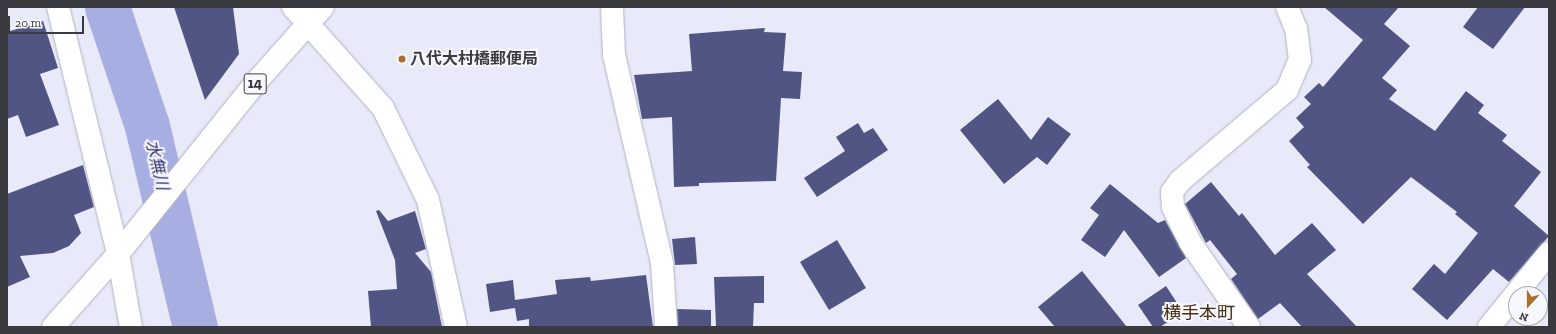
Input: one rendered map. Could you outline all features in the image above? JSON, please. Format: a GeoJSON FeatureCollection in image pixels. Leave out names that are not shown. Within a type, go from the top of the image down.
{"type":"FeatureCollection","features":[{"type":"Feature","properties":{"kind":"street"},"geometry":{"type":"LineString","coordinates":[[58,7],[118,254],[131,327]]}},
{"type":"Feature","properties":{"kind":"street"},"geometry":{"type":"LineString","coordinates":[[293,7],[316,14],[383,108],[428,200],[456,327]]}},
{"type":"Feature","properties":{"kind":"street"},"geometry":{"type":"LineString","coordinates":[[612,7],[614,55],[662,263],[666,327]]}},
{"type":"Feature","properties":{"kind":"street"},"geometry":{"type":"LineString","coordinates":[[1249,327],[1190,242],[1173,207],[1172,192],[1180,181],[1287,90],[1300,60],[1296,29],[1287,7]]}},
{"type":"Feature","properties":{"kind":"street","name":"14"},"geometry":{"type":"LineString","coordinates":[[53,327],[118,254],[190,164],[316,14]]}},
{"type":"Feature","properties":{"kind":"street"},"geometry":{"type":"LineString","coordinates":[[1489,327],[1549,253]]}},
{"type":"Feature","properties":{"kind":"building"},"geometry":{"type":"Polygon","coordinates":[[[174,7],[233,7],[239,54],[205,100],[174,7]]]}},
{"type":"Feature","properties":{"kind":"building"},"geometry":{"type":"Polygon","coordinates":[[[1324,7],[1399,7],[1384,24],[1410,46],[1382,78],[1397,90],[1389,99],[1435,131],[1466,91],[1484,105],[1478,113],[1507,135],[1502,141],[1541,172],[1514,206],[1549,236],[1509,282],[1493,269],[1447,320],[1412,289],[1434,264],[1445,274],[1478,233],[1455,214],[1457,212],[1411,177],[1363,224],[1307,167],[1310,165],[1289,141],[1304,127],[1296,118],[1311,104],[1304,97],[1319,83],[1323,87],[1363,40],[1324,7]]]}},
{"type":"Feature","properties":{"kind":"building"},"geometry":{"type":"Polygon","coordinates":[[[1478,7],[1525,7],[1493,49],[1463,27],[1478,7]]]}},
{"type":"Feature","properties":{"kind":"building"},"geometry":{"type":"Polygon","coordinates":[[[43,21],[58,68],[40,74],[59,125],[26,137],[18,115],[7,119],[7,32],[43,21]]]}},
{"type":"Feature","properties":{"kind":"building"},"geometry":{"type":"Polygon","coordinates":[[[765,28],[764,32],[786,33],[783,71],[802,72],[800,99],[781,98],[776,181],[699,183],[699,186],[674,187],[672,117],[642,119],[634,75],[692,71],[689,34],[765,28]]]}},
{"type":"Feature","properties":{"kind":"building"},"geometry":{"type":"Polygon","coordinates":[[[998,99],[1031,140],[1048,117],[1071,134],[1047,165],[1037,157],[1004,184],[960,130],[998,99]]]}},
{"type":"Feature","properties":{"kind":"building"},"geometry":{"type":"Polygon","coordinates":[[[858,123],[864,133],[873,128],[888,150],[817,197],[804,178],[845,151],[836,137],[858,123]]]}},
{"type":"Feature","properties":{"kind":"building"},"geometry":{"type":"Polygon","coordinates":[[[83,165],[94,207],[74,215],[81,233],[69,246],[53,253],[20,256],[30,277],[7,287],[7,194],[83,165]]]}},
{"type":"Feature","properties":{"kind":"building"},"geometry":{"type":"Polygon","coordinates":[[[1211,182],[1239,216],[1242,213],[1275,255],[1312,223],[1336,250],[1307,274],[1357,327],[1302,327],[1280,303],[1258,319],[1231,279],[1237,274],[1210,240],[1206,243],[1185,204],[1211,182]]]}},
{"type":"Feature","properties":{"kind":"building"},"geometry":{"type":"Polygon","coordinates":[[[1110,184],[1158,223],[1165,220],[1186,258],[1159,277],[1124,230],[1105,257],[1081,240],[1099,215],[1090,208],[1110,184]]]}},
{"type":"Feature","properties":{"kind":"building"},"geometry":{"type":"Polygon","coordinates":[[[379,210],[388,221],[415,211],[426,249],[415,253],[431,272],[442,327],[371,327],[368,291],[397,289],[395,260],[376,211],[379,210]]]}},
{"type":"Feature","properties":{"kind":"building"},"geometry":{"type":"Polygon","coordinates":[[[695,237],[697,264],[675,265],[672,239],[695,237]]]}},
{"type":"Feature","properties":{"kind":"building"},"geometry":{"type":"Polygon","coordinates":[[[837,240],[866,288],[829,310],[800,262],[837,240]]]}},
{"type":"Feature","properties":{"kind":"building"},"geometry":{"type":"Polygon","coordinates":[[[1082,271],[1127,327],[1055,327],[1038,307],[1082,271]]]}},
{"type":"Feature","properties":{"kind":"building"},"geometry":{"type":"Polygon","coordinates":[[[646,275],[653,327],[529,327],[529,319],[517,321],[515,308],[490,312],[486,284],[513,280],[515,300],[557,294],[555,280],[590,277],[591,281],[646,275]]]}},
{"type":"Feature","properties":{"kind":"building"},"geometry":{"type":"Polygon","coordinates":[[[764,276],[764,303],[754,303],[753,327],[716,327],[714,277],[764,276]]]}},
{"type":"Feature","properties":{"kind":"building"},"geometry":{"type":"Polygon","coordinates":[[[1166,286],[1183,312],[1160,327],[1153,327],[1138,305],[1166,286]]]}},
{"type":"Feature","properties":{"kind":"building"},"geometry":{"type":"Polygon","coordinates":[[[677,309],[711,310],[711,327],[678,327],[677,309]]]}},
{"type":"Feature","properties":{"kind":"waterway","name":"水無川"},"geometry":{"type":"LineString","coordinates":[[107,7],[147,126],[195,327]]}},
{"type":"Feature","properties":{"kind":"place","name":"八代大村橋郵便局"},"geometry":{"type":"Point","coordinates":[402,59]}},
{"type":"Feature","properties":{"kind":"district","name":"横手本町"},"geometry":{"type":"Point","coordinates":[1199,313]}}]}
